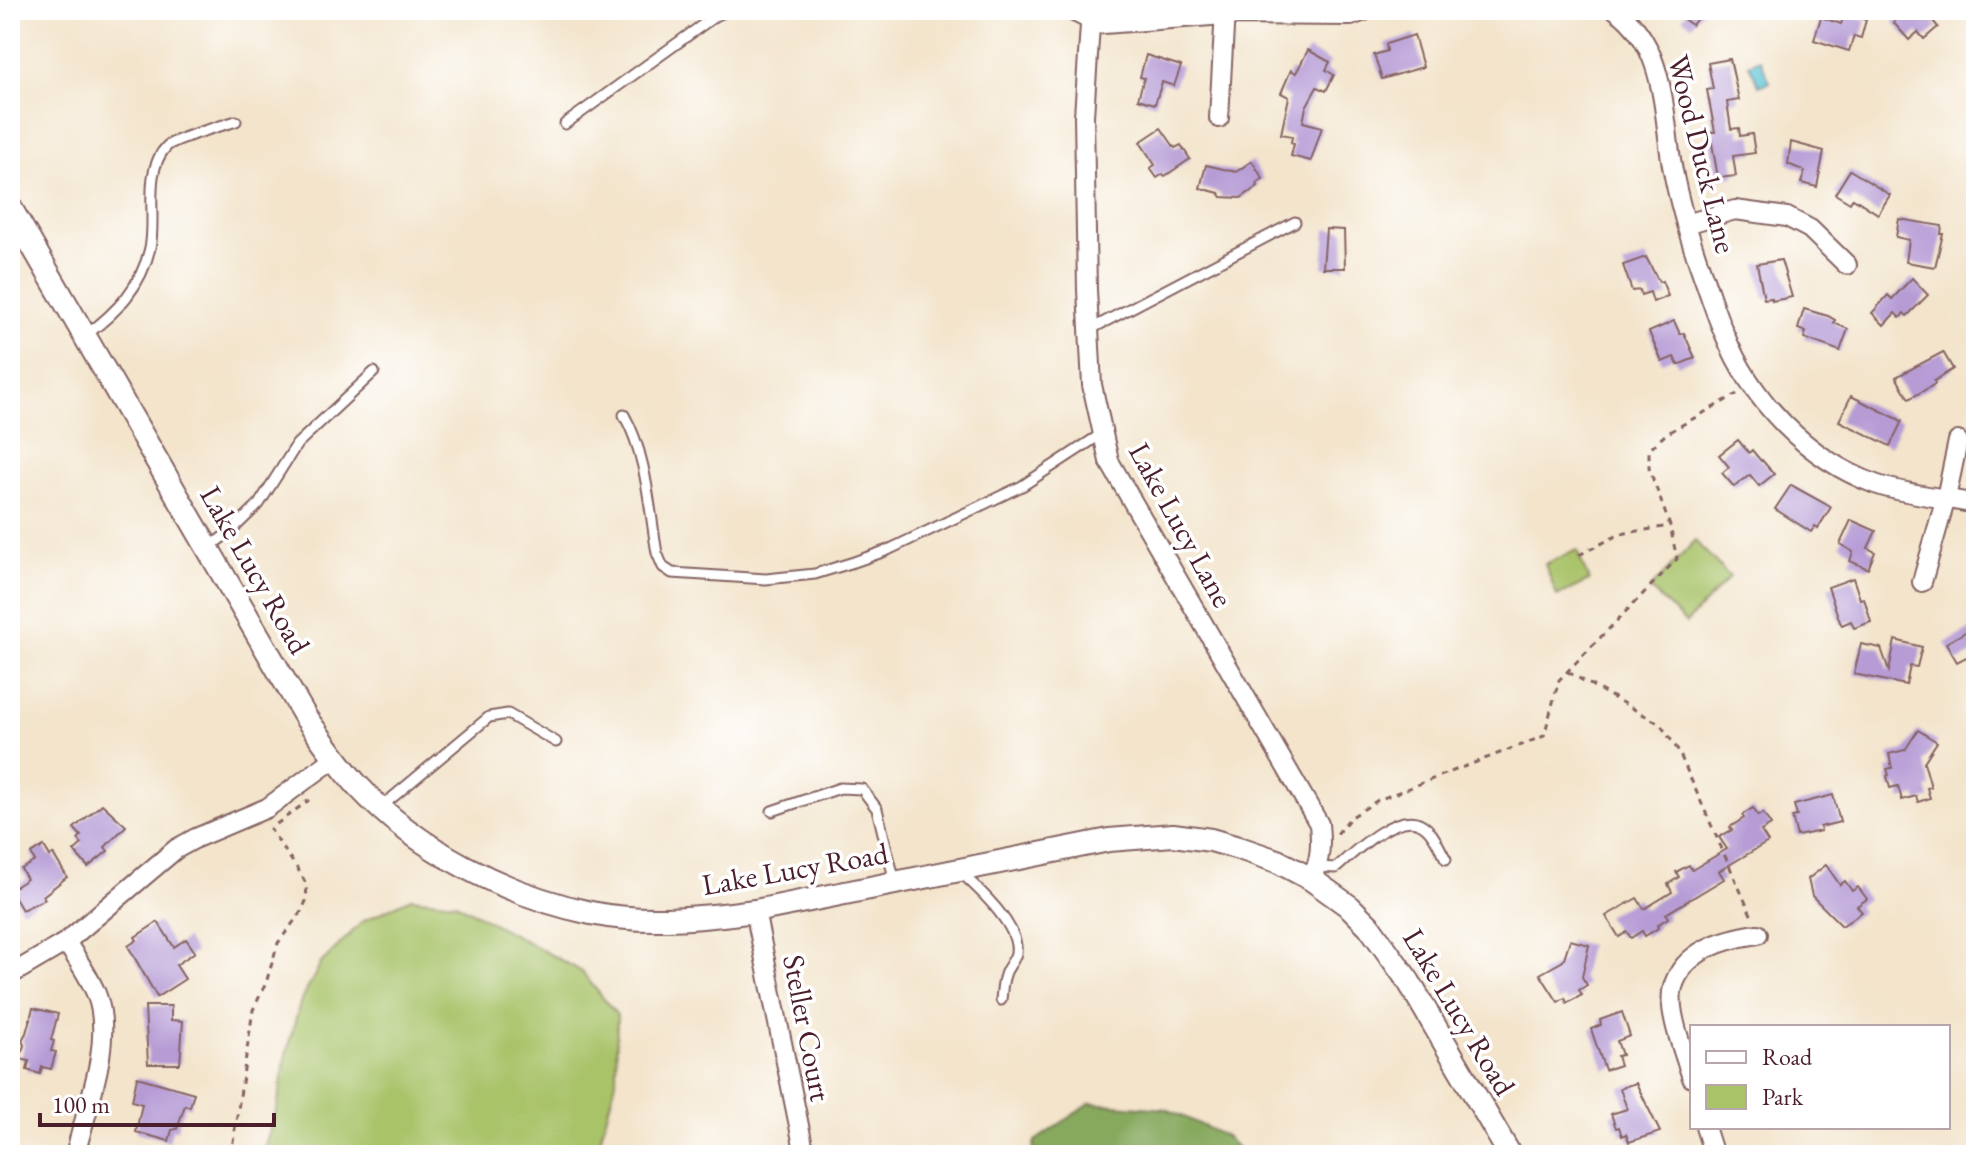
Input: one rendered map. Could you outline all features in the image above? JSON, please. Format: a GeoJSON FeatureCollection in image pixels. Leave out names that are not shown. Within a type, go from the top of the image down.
{"type":"FeatureCollection","features":[{"type":"Feature","properties":{"kind":"street"},"geometry":{"type":"LineString","coordinates":[[1090,25],[1225,13],[1351,16],[1367,10]]}},
{"type":"Feature","properties":{"kind":"street","name":"Wood Duck Lane"},"geometry":{"type":"LineString","coordinates":[[1624,12],[1653,57],[1663,92],[1671,157],[1686,224],[1725,336],[1752,385],[1794,435],[1832,464],[1876,485],[1976,504]]}},
{"type":"Feature","properties":{"kind":"street"},"geometry":{"type":"LineString","coordinates":[[1219,118],[1225,13]]}},
{"type":"Feature","properties":{"kind":"street","name":"Lake Lucy Lane"},"geometry":{"type":"LineString","coordinates":[[1090,25],[1084,116],[1089,330],[1092,385],[1109,461],[1319,824],[1321,846],[1314,873]]}},
{"type":"Feature","properties":{"kind":"street","name":"Lake Lucy Road"},"geometry":{"type":"LineString","coordinates":[[17,204],[84,337],[306,718],[359,787],[414,834],[454,860],[496,882],[593,913],[650,918],[703,917],[755,911],[1109,840],[1173,835],[1211,840],[1314,873],[1350,907],[1384,943],[1510,1155]]}},
{"type":"Feature","properties":{"kind":"street"},"geometry":{"type":"LineString","coordinates":[[1686,224],[1735,210],[1787,217],[1810,229],[1847,265]]}},
{"type":"Feature","properties":{"kind":"street"},"geometry":{"type":"LineString","coordinates":[[1922,582],[1946,498],[1958,441]]}},
{"type":"Feature","properties":{"kind":"street"},"geometry":{"type":"LineString","coordinates":[[10,975],[66,942],[176,849],[267,808],[300,787],[335,758]]}},
{"type":"Feature","properties":{"kind":"street","name":"Steller Court"},"geometry":{"type":"LineString","coordinates":[[755,911],[805,1155]]}},
{"type":"Feature","properties":{"kind":"street"},"geometry":{"type":"LineString","coordinates":[[1690,1071],[1674,1017],[1672,988],[1682,969],[1702,952],[1730,939],[1758,934]]}},
{"type":"Feature","properties":{"kind":"street"},"geometry":{"type":"LineString","coordinates":[[66,942],[98,997],[103,1041],[75,1155]]}},
{"type":"Feature","properties":{"kind":"street"},"geometry":{"type":"LineString","coordinates":[[1706,1129],[1714,1155]]}},
{"type":"Feature","properties":{"kind":"lane"},"geometry":{"type":"LineString","coordinates":[[565,124],[715,16],[728,10]]}},
{"type":"Feature","properties":{"kind":"lane"},"geometry":{"type":"LineString","coordinates":[[1060,10],[1090,25]]}},
{"type":"Feature","properties":{"kind":"lane"},"geometry":{"type":"LineString","coordinates":[[84,337],[109,318],[134,290],[150,247],[152,184],[160,156],[169,144],[236,121]]}},
{"type":"Feature","properties":{"kind":"lane"},"geometry":{"type":"LineString","coordinates":[[1089,330],[1295,222]]}},
{"type":"Feature","properties":{"kind":"lane"},"geometry":{"type":"LineString","coordinates":[[208,548],[259,504],[297,444],[374,372]]}},
{"type":"Feature","properties":{"kind":"lane"},"geometry":{"type":"LineString","coordinates":[[624,415],[632,429],[640,460],[657,553],[663,567],[672,573],[766,579],[815,574],[888,550],[1022,486],[1103,433]]}},
{"type":"Feature","properties":{"kind":"lane"},"geometry":{"type":"LineString","coordinates":[[381,807],[489,717],[508,714],[556,742]]}},
{"type":"Feature","properties":{"kind":"lane"},"geometry":{"type":"LineString","coordinates":[[772,811],[840,788],[862,789],[877,809],[895,882]]}},
{"type":"Feature","properties":{"kind":"lane"},"geometry":{"type":"LineString","coordinates":[[1314,873],[1336,868],[1382,831],[1413,820],[1429,831],[1446,859]]}},
{"type":"Feature","properties":{"kind":"lane"},"geometry":{"type":"LineString","coordinates":[[958,869],[990,900],[1012,933],[1015,958],[1005,974],[1001,1000]]}},
{"type":"Feature","properties":{"kind":"path"},"geometry":{"type":"LineString","coordinates":[[10,175],[17,204]]}},
{"type":"Feature","properties":{"kind":"path"},"geometry":{"type":"LineString","coordinates":[[1321,846],[1334,838],[1350,818],[1378,800],[1544,736],[1559,680],[1677,559],[1670,526],[1649,468],[1649,450],[1666,434],[1752,385]]}},
{"type":"Feature","properties":{"kind":"path"},"geometry":{"type":"LineString","coordinates":[[1579,555],[1620,534],[1670,526]]}},
{"type":"Feature","properties":{"kind":"path"},"geometry":{"type":"LineString","coordinates":[[1568,672],[1660,724],[1678,750],[1749,907]]}},
{"type":"Feature","properties":{"kind":"path"},"geometry":{"type":"LineString","coordinates":[[231,1155],[253,1010],[266,983],[278,943],[307,899],[306,884],[270,829],[320,792]]}},
{"type":"Feature","properties":{"kind":"green space"},"geometry":{"type":"Polygon","coordinates":[[[1695,541],[1730,577],[1686,623],[1650,589],[1695,541]]]}},
{"type":"Feature","properties":{"kind":"green space"},"geometry":{"type":"Polygon","coordinates":[[[1577,550],[1589,581],[1557,596],[1545,564],[1577,550]]]}},
{"type":"Feature","properties":{"kind":"green space"},"geometry":{"type":"Polygon","coordinates":[[[411,898],[456,903],[581,971],[617,1015],[616,1081],[596,1155],[262,1155],[277,1108],[300,1003],[321,963],[363,921],[411,898]]]}},
{"type":"Feature","properties":{"kind":"green space"},"geometry":{"type":"Polygon","coordinates":[[[1090,1103],[1167,1109],[1225,1136],[1245,1155],[1032,1155],[1035,1141],[1090,1103]]]}},
{"type":"Feature","properties":{"kind":"water"},"geometry":{"type":"Polygon","coordinates":[[[1760,59],[1770,82],[1759,86],[1749,64],[1760,59]]]}},
{"type":"Feature","properties":{"kind":"building"},"geometry":{"type":"Polygon","coordinates":[[[1688,10],[1703,10],[1692,25],[1682,18],[1688,10]]]}},
{"type":"Feature","properties":{"kind":"building"},"geometry":{"type":"Polygon","coordinates":[[[1907,10],[1924,10],[1938,27],[1924,39],[1918,32],[1909,40],[1893,22],[1907,10]]]}},
{"type":"Feature","properties":{"kind":"building"},"geometry":{"type":"Polygon","coordinates":[[[1845,13],[1866,20],[1861,38],[1854,36],[1849,51],[1814,40],[1821,17],[1841,24],[1845,13]]]}},
{"type":"Feature","properties":{"kind":"building"},"geometry":{"type":"Polygon","coordinates":[[[1414,35],[1423,67],[1382,79],[1374,55],[1387,51],[1386,44],[1414,35]]]}},
{"type":"Feature","properties":{"kind":"building"},"geometry":{"type":"Polygon","coordinates":[[[1308,50],[1330,62],[1326,70],[1334,75],[1326,91],[1317,87],[1306,107],[1303,122],[1322,127],[1311,161],[1291,156],[1292,136],[1281,134],[1289,97],[1281,93],[1291,70],[1296,73],[1308,50]]]}},
{"type":"Feature","properties":{"kind":"building"},"geometry":{"type":"Polygon","coordinates":[[[1146,55],[1181,66],[1174,86],[1162,82],[1155,104],[1138,99],[1146,55]]]}},
{"type":"Feature","properties":{"kind":"building"},"geometry":{"type":"Polygon","coordinates":[[[1730,59],[1739,100],[1727,102],[1731,129],[1739,128],[1740,136],[1752,134],[1755,153],[1733,156],[1736,176],[1718,178],[1710,132],[1715,132],[1707,90],[1713,89],[1708,63],[1730,59]]]}},
{"type":"Feature","properties":{"kind":"building"},"geometry":{"type":"Polygon","coordinates":[[[1161,128],[1175,148],[1181,145],[1190,159],[1157,178],[1150,168],[1155,165],[1140,142],[1161,128]]]}},
{"type":"Feature","properties":{"kind":"building"},"geometry":{"type":"Polygon","coordinates":[[[1791,142],[1824,151],[1817,187],[1801,183],[1805,171],[1788,164],[1791,142]]]}},
{"type":"Feature","properties":{"kind":"building"},"geometry":{"type":"Polygon","coordinates":[[[1252,161],[1263,179],[1241,198],[1222,197],[1219,193],[1200,188],[1206,165],[1236,172],[1252,161]]]}},
{"type":"Feature","properties":{"kind":"building"},"geometry":{"type":"Polygon","coordinates":[[[1850,170],[1890,195],[1878,214],[1853,198],[1850,203],[1835,194],[1850,170]]]}},
{"type":"Feature","properties":{"kind":"building"},"geometry":{"type":"Polygon","coordinates":[[[1899,219],[1942,226],[1935,267],[1906,262],[1909,240],[1896,237],[1899,219]]]}},
{"type":"Feature","properties":{"kind":"building"},"geometry":{"type":"Polygon","coordinates":[[[1326,229],[1344,230],[1345,268],[1323,268],[1326,229]]]}},
{"type":"Feature","properties":{"kind":"building"},"geometry":{"type":"Polygon","coordinates":[[[1646,257],[1668,296],[1653,302],[1650,292],[1641,295],[1640,290],[1632,291],[1623,265],[1646,257]]]}},
{"type":"Feature","properties":{"kind":"building"},"geometry":{"type":"Polygon","coordinates":[[[1781,260],[1792,297],[1772,301],[1772,298],[1764,299],[1757,264],[1781,260]]]}},
{"type":"Feature","properties":{"kind":"building"},"geometry":{"type":"Polygon","coordinates":[[[1912,278],[1928,295],[1907,316],[1904,313],[1900,318],[1895,313],[1884,325],[1872,313],[1888,295],[1892,299],[1912,278]]]}},
{"type":"Feature","properties":{"kind":"building"},"geometry":{"type":"Polygon","coordinates":[[[1804,309],[1828,316],[1835,320],[1834,323],[1848,329],[1840,351],[1804,338],[1806,332],[1798,329],[1804,309]]]}},
{"type":"Feature","properties":{"kind":"building"},"geometry":{"type":"Polygon","coordinates":[[[1674,321],[1680,334],[1684,333],[1695,358],[1678,365],[1674,357],[1662,362],[1649,332],[1674,321]]]}},
{"type":"Feature","properties":{"kind":"building"},"geometry":{"type":"Polygon","coordinates":[[[1943,352],[1953,369],[1909,399],[1896,377],[1943,352]]]}},
{"type":"Feature","properties":{"kind":"building"},"geometry":{"type":"Polygon","coordinates":[[[1851,396],[1902,421],[1890,446],[1839,421],[1851,396]]]}},
{"type":"Feature","properties":{"kind":"building"},"geometry":{"type":"Polygon","coordinates":[[[1738,440],[1774,474],[1759,486],[1750,475],[1734,487],[1722,473],[1729,467],[1719,455],[1738,440]]]}},
{"type":"Feature","properties":{"kind":"building"},"geometry":{"type":"Polygon","coordinates":[[[1791,485],[1831,507],[1818,528],[1815,526],[1811,532],[1775,509],[1791,485]]]}},
{"type":"Feature","properties":{"kind":"building"},"geometry":{"type":"Polygon","coordinates":[[[1851,520],[1876,531],[1868,548],[1875,552],[1868,569],[1850,561],[1853,552],[1840,544],[1851,520]]]}},
{"type":"Feature","properties":{"kind":"building"},"geometry":{"type":"Polygon","coordinates":[[[1853,578],[1860,599],[1864,598],[1871,622],[1854,628],[1851,621],[1842,625],[1840,622],[1828,587],[1853,578]]]}},
{"type":"Feature","properties":{"kind":"building"},"geometry":{"type":"Polygon","coordinates":[[[1976,626],[1976,652],[1957,662],[1946,643],[1976,626]]]}},
{"type":"Feature","properties":{"kind":"building"},"geometry":{"type":"Polygon","coordinates":[[[1895,640],[1922,647],[1917,667],[1910,666],[1906,685],[1854,674],[1861,644],[1881,648],[1889,671],[1895,640]]]}},
{"type":"Feature","properties":{"kind":"building"},"geometry":{"type":"Polygon","coordinates":[[[1918,730],[1937,742],[1924,762],[1931,787],[1927,788],[1930,798],[1918,802],[1916,796],[1902,800],[1898,786],[1890,788],[1887,769],[1892,768],[1889,754],[1905,750],[1918,730]]]}},
{"type":"Feature","properties":{"kind":"building"},"geometry":{"type":"Polygon","coordinates":[[[1833,795],[1840,822],[1820,827],[1821,831],[1797,836],[1792,817],[1797,816],[1794,805],[1833,795]]]}},
{"type":"Feature","properties":{"kind":"building"},"geometry":{"type":"Polygon","coordinates":[[[102,804],[126,826],[105,847],[108,851],[88,867],[74,851],[82,844],[78,839],[81,836],[74,828],[102,804]]]}},
{"type":"Feature","properties":{"kind":"building"},"geometry":{"type":"Polygon","coordinates":[[[1753,808],[1758,816],[1763,813],[1771,825],[1761,831],[1768,842],[1719,871],[1724,879],[1666,914],[1668,918],[1657,925],[1658,928],[1645,936],[1642,931],[1631,938],[1627,932],[1619,937],[1606,916],[1637,898],[1644,909],[1672,892],[1668,884],[1679,877],[1676,872],[1689,865],[1692,870],[1727,849],[1719,837],[1732,830],[1730,827],[1753,808]]]}},
{"type":"Feature","properties":{"kind":"building"},"geometry":{"type":"Polygon","coordinates":[[[44,846],[50,856],[53,854],[67,877],[43,896],[45,899],[22,910],[10,890],[27,879],[21,869],[35,861],[31,854],[44,846]]]}},
{"type":"Feature","properties":{"kind":"building"},"geometry":{"type":"Polygon","coordinates":[[[1826,865],[1840,885],[1845,881],[1852,891],[1858,887],[1867,899],[1857,906],[1862,912],[1842,926],[1812,896],[1808,879],[1826,865]]]}},
{"type":"Feature","properties":{"kind":"building"},"geometry":{"type":"Polygon","coordinates":[[[158,922],[174,947],[186,939],[195,952],[176,965],[185,979],[157,997],[128,946],[137,940],[135,937],[158,922]]]}},
{"type":"Feature","properties":{"kind":"building"},"geometry":{"type":"Polygon","coordinates":[[[1570,940],[1589,945],[1582,977],[1587,985],[1579,990],[1582,995],[1567,1003],[1565,998],[1558,1002],[1540,974],[1563,961],[1570,940]]]}},
{"type":"Feature","properties":{"kind":"building"},"geometry":{"type":"Polygon","coordinates":[[[145,1006],[171,1006],[171,1020],[183,1021],[180,1064],[148,1064],[145,1006]]]}},
{"type":"Feature","properties":{"kind":"building"},"geometry":{"type":"Polygon","coordinates":[[[33,1008],[58,1014],[51,1040],[54,1041],[51,1051],[56,1052],[51,1069],[42,1067],[40,1074],[27,1070],[29,1061],[20,1059],[24,1045],[22,1040],[33,1008]]]}},
{"type":"Feature","properties":{"kind":"building"},"geometry":{"type":"Polygon","coordinates":[[[1622,1012],[1630,1036],[1617,1041],[1622,1055],[1617,1056],[1620,1065],[1605,1070],[1591,1029],[1601,1025],[1600,1020],[1622,1012]]]}},
{"type":"Feature","properties":{"kind":"building"},"geometry":{"type":"Polygon","coordinates":[[[137,1077],[194,1093],[190,1107],[185,1105],[177,1129],[172,1130],[169,1141],[136,1132],[142,1104],[132,1101],[137,1077]]]}},
{"type":"Feature","properties":{"kind":"building"},"geometry":{"type":"Polygon","coordinates":[[[1636,1083],[1660,1132],[1629,1142],[1626,1134],[1622,1136],[1619,1127],[1616,1128],[1611,1114],[1627,1109],[1620,1088],[1636,1083]]]}}]}
